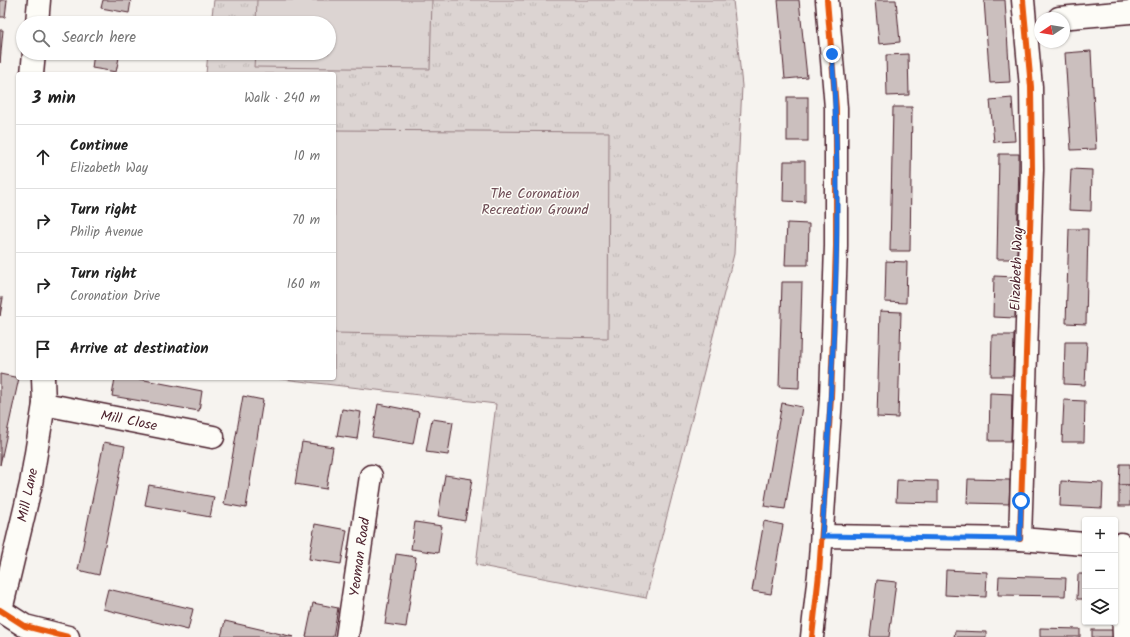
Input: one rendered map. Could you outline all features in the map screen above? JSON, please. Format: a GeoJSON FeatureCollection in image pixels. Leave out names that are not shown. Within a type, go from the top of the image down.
{"type":"FeatureCollection","features":[{"type":"Feature","properties":{"kind":"street"},"geometry":{"type":"LineString","coordinates":[[38,16],[39,0]]}},
{"type":"Feature","properties":{"kind":"street"},"geometry":{"type":"LineString","coordinates":[[812,637],[822,536],[831,397],[837,147],[836,100],[827,0]]}},
{"type":"Feature","properties":{"kind":"street"},"geometry":{"type":"LineString","coordinates":[[1070,17],[1130,12]]}},
{"type":"Feature","properties":{"kind":"street","name":"Elizabeth Way"},"geometry":{"type":"LineString","coordinates":[[1020,539],[1032,169],[1030,13]]}},
{"type":"Feature","properties":{"kind":"street"},"geometry":{"type":"LineString","coordinates":[[32,72],[33,60]]}},
{"type":"Feature","properties":{"kind":"street","name":"Mill Lane"},"geometry":{"type":"LineString","coordinates":[[1,610],[30,484],[44,404],[43,380]]}},
{"type":"Feature","properties":{"kind":"street","name":"Mill Close"},"geometry":{"type":"LineString","coordinates":[[44,404],[213,437]]}},
{"type":"Feature","properties":{"kind":"street","name":"Yeoman Road"},"geometry":{"type":"LineString","coordinates":[[348,637],[371,476]]}},
{"type":"Feature","properties":{"kind":"street"},"geometry":{"type":"LineString","coordinates":[[822,536],[1020,539],[1082,544]]}},
{"type":"Feature","properties":{"kind":"street"},"geometry":{"type":"LineString","coordinates":[[1122,544],[1124,637]]}},
{"type":"Feature","properties":{"kind":"street"},"geometry":{"type":"LineString","coordinates":[[1,610],[25,626],[68,637]]}},
{"type":"Feature","properties":{"kind":"green space","name":"The Coronation Recreation Ground"},"geometry":{"type":"Polygon","coordinates":[[[214,0],[733,0],[742,86],[734,254],[646,598],[476,565],[496,404],[291,380],[336,380],[336,72],[206,72],[207,60],[336,60],[336,16],[212,16],[214,0]]]}},
{"type":"Feature","properties":{"kind":"green space"},"geometry":{"type":"Polygon","coordinates":[[[257,0],[432,0],[430,69],[254,67],[254,60],[336,60],[336,16],[256,16],[257,0]]]}},
{"type":"Feature","properties":{"kind":"green space"},"geometry":{"type":"Polygon","coordinates":[[[336,130],[609,132],[608,338],[336,333],[336,130]]]}},
{"type":"Feature","properties":{"kind":"building"},"geometry":{"type":"Polygon","coordinates":[[[0,0],[7,0],[5,17],[0,17],[0,0]]]}},
{"type":"Feature","properties":{"kind":"building"},"geometry":{"type":"Polygon","coordinates":[[[103,0],[131,0],[129,13],[101,8],[103,0]]]}},
{"type":"Feature","properties":{"kind":"building"},"geometry":{"type":"Polygon","coordinates":[[[778,0],[799,0],[807,77],[785,79],[778,0]]]}},
{"type":"Feature","properties":{"kind":"building"},"geometry":{"type":"Polygon","coordinates":[[[875,0],[896,0],[900,42],[879,44],[875,0]]]}},
{"type":"Feature","properties":{"kind":"building"},"geometry":{"type":"Polygon","coordinates":[[[984,0],[1005,0],[1010,82],[990,83],[984,0]]]}},
{"type":"Feature","properties":{"kind":"building"},"geometry":{"type":"Polygon","coordinates":[[[0,30],[3,30],[0,63],[0,30]]]}},
{"type":"Feature","properties":{"kind":"building"},"geometry":{"type":"Polygon","coordinates":[[[1091,51],[1096,149],[1071,150],[1065,53],[1091,51]]]}},
{"type":"Feature","properties":{"kind":"building"},"geometry":{"type":"Polygon","coordinates":[[[908,54],[909,95],[887,96],[886,55],[908,54]]]}},
{"type":"Feature","properties":{"kind":"building"},"geometry":{"type":"Polygon","coordinates":[[[93,60],[119,60],[116,72],[92,68],[93,60]]]}},
{"type":"Feature","properties":{"kind":"building"},"geometry":{"type":"Polygon","coordinates":[[[787,97],[808,97],[808,141],[787,141],[787,97]]]}},
{"type":"Feature","properties":{"kind":"building"},"geometry":{"type":"Polygon","coordinates":[[[1012,98],[1015,141],[994,142],[990,100],[1012,98]]]}},
{"type":"Feature","properties":{"kind":"building"},"geometry":{"type":"Polygon","coordinates":[[[893,107],[912,107],[910,251],[890,251],[893,107]]]}},
{"type":"Feature","properties":{"kind":"building"},"geometry":{"type":"Polygon","coordinates":[[[999,154],[1019,154],[1017,259],[997,259],[999,154]]]}},
{"type":"Feature","properties":{"kind":"building"},"geometry":{"type":"Polygon","coordinates":[[[784,161],[805,161],[805,202],[783,201],[784,161]]]}},
{"type":"Feature","properties":{"kind":"building"},"geometry":{"type":"Polygon","coordinates":[[[1071,169],[1092,170],[1091,211],[1069,210],[1071,169]]]}},
{"type":"Feature","properties":{"kind":"building"},"geometry":{"type":"Polygon","coordinates":[[[787,223],[809,224],[808,265],[785,265],[787,223]]]}},
{"type":"Feature","properties":{"kind":"building"},"geometry":{"type":"Polygon","coordinates":[[[1069,229],[1088,229],[1086,324],[1066,323],[1069,229]]]}},
{"type":"Feature","properties":{"kind":"building"},"geometry":{"type":"Polygon","coordinates":[[[886,261],[907,262],[906,303],[885,302],[886,261]]]}},
{"type":"Feature","properties":{"kind":"building"},"geometry":{"type":"Polygon","coordinates":[[[994,276],[1016,277],[1015,318],[993,317],[994,276]]]}},
{"type":"Feature","properties":{"kind":"building"},"geometry":{"type":"Polygon","coordinates":[[[782,282],[802,282],[799,388],[779,387],[782,282]]]}},
{"type":"Feature","properties":{"kind":"building"},"geometry":{"type":"Polygon","coordinates":[[[0,298],[3,298],[0,316],[0,298]]]}},
{"type":"Feature","properties":{"kind":"building"},"geometry":{"type":"Polygon","coordinates":[[[880,311],[901,312],[898,418],[877,417],[880,311]]]}},
{"type":"Feature","properties":{"kind":"building"},"geometry":{"type":"Polygon","coordinates":[[[992,335],[1014,335],[1013,376],[991,376],[992,335]]]}},
{"type":"Feature","properties":{"kind":"building"},"geometry":{"type":"Polygon","coordinates":[[[1065,342],[1087,342],[1085,385],[1064,384],[1065,342]]]}},
{"type":"Feature","properties":{"kind":"building"},"geometry":{"type":"Polygon","coordinates":[[[0,374],[16,377],[16,380],[19,380],[0,465],[0,374]]]}},
{"type":"Feature","properties":{"kind":"building"},"geometry":{"type":"Polygon","coordinates":[[[115,380],[144,380],[202,391],[199,411],[112,396],[115,380]]]}},
{"type":"Feature","properties":{"kind":"building"},"geometry":{"type":"Polygon","coordinates":[[[990,393],[1012,394],[1011,441],[989,441],[990,393]]]}},
{"type":"Feature","properties":{"kind":"building"},"geometry":{"type":"Polygon","coordinates":[[[243,396],[263,400],[246,508],[224,504],[243,396]]]}},
{"type":"Feature","properties":{"kind":"building"},"geometry":{"type":"Polygon","coordinates":[[[1064,400],[1085,401],[1084,442],[1062,442],[1064,400]]]}},
{"type":"Feature","properties":{"kind":"building"},"geometry":{"type":"Polygon","coordinates":[[[782,403],[802,407],[785,509],[764,506],[782,403]]]}},
{"type":"Feature","properties":{"kind":"building"},"geometry":{"type":"Polygon","coordinates":[[[378,404],[419,412],[413,444],[372,437],[378,404]]]}},
{"type":"Feature","properties":{"kind":"building"},"geometry":{"type":"Polygon","coordinates":[[[342,409],[361,412],[357,439],[337,436],[342,409]]]}},
{"type":"Feature","properties":{"kind":"building"},"geometry":{"type":"Polygon","coordinates":[[[432,419],[453,422],[448,455],[426,452],[432,419]]]}},
{"type":"Feature","properties":{"kind":"building"},"geometry":{"type":"Polygon","coordinates":[[[104,442],[125,446],[99,575],[78,570],[104,442]]]}},
{"type":"Feature","properties":{"kind":"building"},"geometry":{"type":"Polygon","coordinates":[[[302,442],[333,447],[326,489],[295,484],[302,442]]]}},
{"type":"Feature","properties":{"kind":"building"},"geometry":{"type":"Polygon","coordinates":[[[1120,464],[1130,464],[1130,485],[1119,485],[1120,464]]]}},
{"type":"Feature","properties":{"kind":"building"},"geometry":{"type":"Polygon","coordinates":[[[445,475],[472,479],[465,521],[438,516],[445,475]]]}},
{"type":"Feature","properties":{"kind":"building"},"geometry":{"type":"Polygon","coordinates":[[[968,479],[1010,480],[1009,504],[967,503],[968,479]]]}},
{"type":"Feature","properties":{"kind":"building"},"geometry":{"type":"Polygon","coordinates":[[[897,480],[938,481],[938,503],[896,502],[897,480]]]}},
{"type":"Feature","properties":{"kind":"building"},"geometry":{"type":"Polygon","coordinates":[[[1061,481],[1103,483],[1102,508],[1060,506],[1061,481]]]}},
{"type":"Feature","properties":{"kind":"building"},"geometry":{"type":"Polygon","coordinates":[[[149,485],[214,497],[210,517],[145,505],[149,485]]]}},
{"type":"Feature","properties":{"kind":"building"},"geometry":{"type":"Polygon","coordinates":[[[1119,485],[1130,485],[1130,506],[1119,506],[1119,485]]]}},
{"type":"Feature","properties":{"kind":"building"},"geometry":{"type":"Polygon","coordinates":[[[764,521],[783,525],[771,594],[752,591],[764,521]]]}},
{"type":"Feature","properties":{"kind":"building"},"geometry":{"type":"Polygon","coordinates":[[[415,522],[442,526],[438,553],[411,549],[415,522]]]}},
{"type":"Feature","properties":{"kind":"building"},"geometry":{"type":"Polygon","coordinates":[[[315,524],[347,530],[341,564],[309,559],[315,524]]]}},
{"type":"Feature","properties":{"kind":"building"},"geometry":{"type":"Polygon","coordinates":[[[396,554],[416,557],[406,627],[385,624],[396,554]]]}},
{"type":"Feature","properties":{"kind":"building"},"geometry":{"type":"Polygon","coordinates":[[[946,570],[987,572],[986,597],[945,595],[946,570]]]}},
{"type":"Feature","properties":{"kind":"building"},"geometry":{"type":"Polygon","coordinates":[[[1078,574],[1082,574],[1082,599],[1077,599],[1078,574]]]}},
{"type":"Feature","properties":{"kind":"building"},"geometry":{"type":"Polygon","coordinates":[[[999,576],[1066,578],[1065,596],[998,595],[999,576]]]}},
{"type":"Feature","properties":{"kind":"building"},"geometry":{"type":"Polygon","coordinates":[[[877,580],[896,582],[889,637],[870,637],[877,580]]]}},
{"type":"Feature","properties":{"kind":"building"},"geometry":{"type":"Polygon","coordinates":[[[108,589],[193,609],[188,630],[103,609],[108,589]]]}},
{"type":"Feature","properties":{"kind":"building"},"geometry":{"type":"Polygon","coordinates":[[[313,603],[338,608],[333,637],[306,637],[313,603]]]}},
{"type":"Feature","properties":{"kind":"building"},"geometry":{"type":"Polygon","coordinates":[[[225,621],[294,637],[221,637],[225,621]]]}},
{"type":"Feature","properties":{"kind":"building"},"geometry":{"type":"Polygon","coordinates":[[[1040,628],[1080,629],[1080,637],[1040,637],[1040,628]]]}},
{"type":"Feature","properties":{"kind":"building"},"geometry":{"type":"Polygon","coordinates":[[[1092,630],[1116,630],[1116,637],[1092,637],[1092,630]]]}},
{"type":"Feature","properties":{"kind":"building"},"geometry":{"type":"Polygon","coordinates":[[[955,631],[986,632],[986,637],[954,637],[955,631]]]}},
{"type":"Feature","properties":{"kind":"cycle path"},"geometry":{"type":"LineString","coordinates":[[812,637],[819,574],[831,397],[836,246],[836,108],[827,0]]}},
{"type":"Feature","properties":{"kind":"cycle path"},"geometry":{"type":"LineString","coordinates":[[1020,539],[1032,169],[1031,87],[1023,0]]}},
{"type":"Feature","properties":{"kind":"cycle path"},"geometry":{"type":"LineString","coordinates":[[0,610],[25,626],[68,637]]}},
{"type":"Feature","properties":{"kind":"route"},"geometry":{"type":"LineString","coordinates":[[832,54],[837,147],[836,246],[831,397],[822,536],[1020,539],[1021,501]]}}]}
